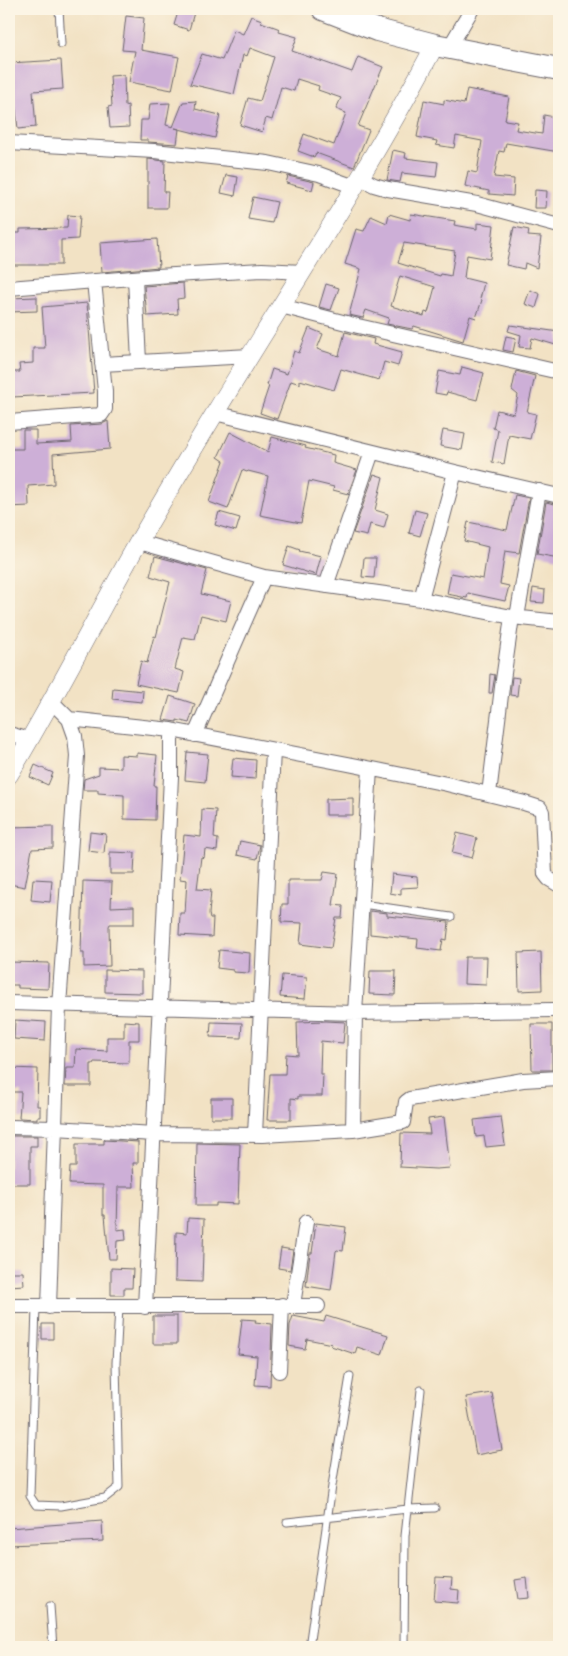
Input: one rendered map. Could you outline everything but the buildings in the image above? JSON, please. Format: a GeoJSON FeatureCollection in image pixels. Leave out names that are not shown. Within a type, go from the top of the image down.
{"type":"FeatureCollection","features":[{"type":"Feature","properties":{"kind":"main road"},"geometry":{"type":"LineString","coordinates":[[323,9],[377,30],[442,47],[559,69]]}},
{"type":"Feature","properties":{"kind":"street"},"geometry":{"type":"LineString","coordinates":[[9,775],[52,702],[139,542],[215,413],[403,107],[442,47],[472,9]]}},
{"type":"Feature","properties":{"kind":"street"},"geometry":{"type":"LineString","coordinates":[[9,143],[154,151],[268,163],[388,189],[477,204],[559,226]]}},
{"type":"Feature","properties":{"kind":"street"},"geometry":{"type":"LineString","coordinates":[[9,288],[262,270],[303,272]]}},
{"type":"Feature","properties":{"kind":"street"},"geometry":{"type":"LineString","coordinates":[[135,278],[139,362]]}},
{"type":"Feature","properties":{"kind":"street"},"geometry":{"type":"LineString","coordinates":[[9,422],[101,415],[105,409],[94,281]]}},
{"type":"Feature","properties":{"kind":"street"},"geometry":{"type":"LineString","coordinates":[[281,306],[559,372]]}},
{"type":"Feature","properties":{"kind":"street"},"geometry":{"type":"LineString","coordinates":[[102,364],[250,356]]}},
{"type":"Feature","properties":{"kind":"street"},"geometry":{"type":"LineString","coordinates":[[215,413],[559,496]]}},
{"type":"Feature","properties":{"kind":"street"},"geometry":{"type":"LineString","coordinates":[[326,586],[372,452]]}},
{"type":"Feature","properties":{"kind":"street"},"geometry":{"type":"LineString","coordinates":[[421,599],[456,472]]}},
{"type":"Feature","properties":{"kind":"street"},"geometry":{"type":"LineString","coordinates":[[488,794],[502,687],[539,491]]}},
{"type":"Feature","properties":{"kind":"street"},"geometry":{"type":"LineString","coordinates":[[139,542],[264,577],[421,599],[515,617],[559,622]]}},
{"type":"Feature","properties":{"kind":"street"},"geometry":{"type":"LineString","coordinates":[[195,735],[264,577]]}},
{"type":"Feature","properties":{"kind":"street"},"geometry":{"type":"LineString","coordinates":[[42,1307],[55,1128],[59,1006],[78,756],[75,736],[69,719],[52,702]]}},
{"type":"Feature","properties":{"kind":"street"},"geometry":{"type":"LineString","coordinates":[[69,719],[171,730],[447,784],[540,808],[543,820],[545,874],[559,885]]}},
{"type":"Feature","properties":{"kind":"street"},"geometry":{"type":"LineString","coordinates":[[146,1307],[172,777],[171,730]]}},
{"type":"Feature","properties":{"kind":"street"},"geometry":{"type":"LineString","coordinates":[[9,734],[30,740]]}},
{"type":"Feature","properties":{"kind":"street"},"geometry":{"type":"LineString","coordinates":[[254,1135],[273,750]]}},
{"type":"Feature","properties":{"kind":"street"},"geometry":{"type":"LineString","coordinates":[[353,1130],[356,1014],[370,769]]}},
{"type":"Feature","properties":{"kind":"street"},"geometry":{"type":"LineString","coordinates":[[9,1003],[356,1014],[552,1010]]}},
{"type":"Feature","properties":{"kind":"street"},"geometry":{"type":"LineString","coordinates":[[9,1126],[154,1134],[306,1134],[353,1130],[403,1122],[406,1102],[410,1099],[523,1080],[559,1078]]}},
{"type":"Feature","properties":{"kind":"street"},"geometry":{"type":"LineString","coordinates":[[279,1371],[288,1305],[306,1222]]}},
{"type":"Feature","properties":{"kind":"street"},"geometry":{"type":"LineString","coordinates":[[9,1306],[318,1306]]}},
{"type":"Feature","properties":{"kind":"lane"},"geometry":{"type":"LineString","coordinates":[[59,9],[61,44]]}},
{"type":"Feature","properties":{"kind":"lane"},"geometry":{"type":"LineString","coordinates":[[362,904],[451,917]]}},
{"type":"Feature","properties":{"kind":"lane"},"geometry":{"type":"LineString","coordinates":[[42,1307],[30,1496],[36,1505],[60,1506],[105,1498],[119,1487],[116,1363],[119,1306]]}},
{"type":"Feature","properties":{"kind":"lane"},"geometry":{"type":"LineString","coordinates":[[309,1647],[350,1376]]}},
{"type":"Feature","properties":{"kind":"lane"},"geometry":{"type":"LineString","coordinates":[[404,1647],[405,1536],[421,1390]]}},
{"type":"Feature","properties":{"kind":"lane"},"geometry":{"type":"LineString","coordinates":[[287,1522],[408,1509],[435,1508]]}},
{"type":"Feature","properties":{"kind":"lane"},"geometry":{"type":"LineString","coordinates":[[50,1606],[53,1647]]}}]}
